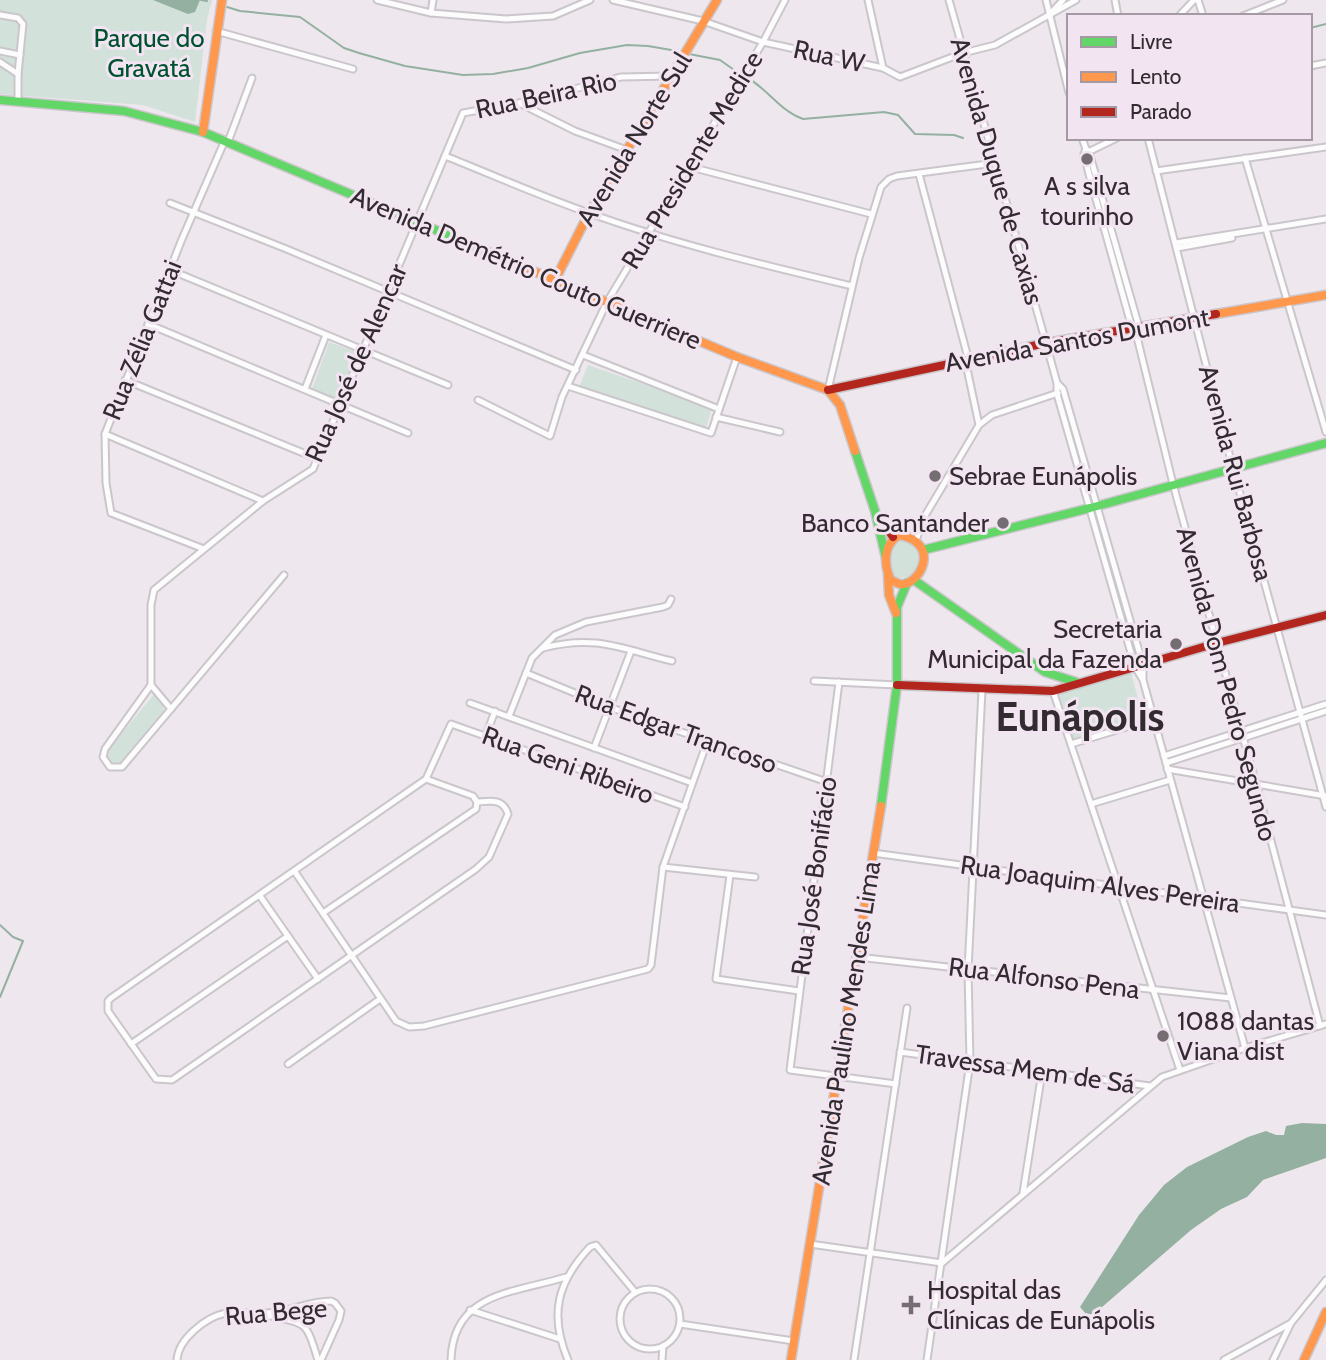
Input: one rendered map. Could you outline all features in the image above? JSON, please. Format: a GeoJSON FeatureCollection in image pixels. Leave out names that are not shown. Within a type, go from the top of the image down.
{"type":"FeatureCollection","features":[{"type":"Feature","properties":{"kind":"main road"},"geometry":{"type":"LineString","coordinates":[[203,132],[222,0]]}},
{"type":"Feature","properties":{"kind":"main road","name":"Avenida Norte Sul"},"geometry":{"type":"LineString","coordinates":[[555,280],[589,213],[717,0]]}},
{"type":"Feature","properties":{"kind":"main road","name":"Avenida Demétrio Couto Guerriere"},"geometry":{"type":"LineString","coordinates":[[0,100],[124,111],[203,132],[737,357],[828,390]]}},
{"type":"Feature","properties":{"kind":"main road","name":"Avenida Santos Dumont"},"geometry":{"type":"LineString","coordinates":[[828,390],[1046,343],[1326,295]]}},
{"type":"Feature","properties":{"kind":"main road"},"geometry":{"type":"LineString","coordinates":[[828,390],[840,405],[875,511],[886,558],[891,603],[897,616]]}},
{"type":"Feature","properties":{"kind":"main road"},"geometry":{"type":"LineString","coordinates":[[923,550],[1326,443]]}},
{"type":"Feature","properties":{"kind":"main road"},"geometry":{"type":"LineString","coordinates":[[875,511],[884,528],[894,537]]}},
{"type":"Feature","properties":{"kind":"main road"},"geometry":{"type":"LineString","coordinates":[[894,537],[906,535],[916,540],[923,550],[923,567],[899,600],[897,616]]}},
{"type":"Feature","properties":{"kind":"main road"},"geometry":{"type":"LineString","coordinates":[[886,558],[894,537]]}},
{"type":"Feature","properties":{"kind":"main road"},"geometry":{"type":"LineString","coordinates":[[887,573],[894,582],[911,582],[1045,672],[1078,683]]}},
{"type":"Feature","properties":{"kind":"main road"},"geometry":{"type":"LineString","coordinates":[[897,685],[1053,691],[1217,643],[1326,615]]}},
{"type":"Feature","properties":{"kind":"main road","name":"Avenida Paulino Mendes Lima"},"geometry":{"type":"LineString","coordinates":[[791,1360],[857,957],[897,685],[897,616]]}},
{"type":"Feature","properties":{"kind":"main road"},"geometry":{"type":"LineString","coordinates":[[1045,672],[1053,691]]}},
{"type":"Feature","properties":{"kind":"main road"},"geometry":{"type":"LineString","coordinates":[[1304,1360],[1326,1312]]}},
{"type":"Feature","properties":{"kind":"street"},"geometry":{"type":"LineString","coordinates":[[377,0],[430,13],[469,18],[553,16],[590,0]]}},
{"type":"Feature","properties":{"kind":"street"},"geometry":{"type":"LineString","coordinates":[[430,13],[433,0]]}},
{"type":"Feature","properties":{"kind":"street","name":"Rua W"},"geometry":{"type":"LineString","coordinates":[[613,0],[703,21],[763,42],[883,68],[903,77],[963,53],[1006,40],[1050,14]]}},
{"type":"Feature","properties":{"kind":"street","name":"Rua Presidente Medice"},"geometry":{"type":"LineString","coordinates":[[478,400],[550,436],[568,386],[607,302],[763,42],[785,0]]}},
{"type":"Feature","properties":{"kind":"street"},"geometry":{"type":"LineString","coordinates":[[868,0],[883,68]]}},
{"type":"Feature","properties":{"kind":"street","name":"Avenida Duque de Caxias"},"geometry":{"type":"LineString","coordinates":[[949,0],[1245,1048]]}},
{"type":"Feature","properties":{"kind":"street"},"geometry":{"type":"LineString","coordinates":[[1046,0],[1067,85]]}},
{"type":"Feature","properties":{"kind":"street"},"geometry":{"type":"LineString","coordinates":[[1050,14],[1063,0]]}},
{"type":"Feature","properties":{"kind":"street"},"geometry":{"type":"LineString","coordinates":[[1050,14],[1076,0]]}},
{"type":"Feature","properties":{"kind":"street"},"geometry":{"type":"LineString","coordinates":[[1181,14],[1196,0]]}},
{"type":"Feature","properties":{"kind":"street"},"geometry":{"type":"LineString","coordinates":[[1248,14],[1283,0]]}},
{"type":"Feature","properties":{"kind":"street"},"geometry":{"type":"LineString","coordinates":[[0,15],[21,20],[23,36],[18,101]]}},
{"type":"Feature","properties":{"kind":"street"},"geometry":{"type":"LineString","coordinates":[[216,31],[353,69]]}},
{"type":"Feature","properties":{"kind":"street"},"geometry":{"type":"LineString","coordinates":[[0,51],[20,55]]}},
{"type":"Feature","properties":{"kind":"street"},"geometry":{"type":"LineString","coordinates":[[0,62],[18,74]]}},
{"type":"Feature","properties":{"kind":"street","name":"Rua Beira Rio"},"geometry":{"type":"LineString","coordinates":[[463,113],[519,103],[621,78],[671,76]]}},
{"type":"Feature","properties":{"kind":"street","name":"Rua Zélia Gattai"},"geometry":{"type":"LineString","coordinates":[[204,549],[111,513],[106,483],[105,434],[170,270],[252,78]]}},
{"type":"Feature","properties":{"kind":"street"},"geometry":{"type":"LineString","coordinates":[[519,103],[575,131],[627,150]]}},
{"type":"Feature","properties":{"kind":"street","name":"Rua José de Alencar"},"geometry":{"type":"LineString","coordinates":[[151,685],[151,597],[154,590],[263,501],[313,469],[365,351],[463,113]]}},
{"type":"Feature","properties":{"kind":"street"},"geometry":{"type":"LineString","coordinates":[[1083,140],[1086,151],[1112,140]]}},
{"type":"Feature","properties":{"kind":"street","name":"Avenida Rui Barbosa"},"geometry":{"type":"LineString","coordinates":[[1149,140],[1233,468],[1326,807]]}},
{"type":"Feature","properties":{"kind":"street"},"geometry":{"type":"LineString","coordinates":[[1156,172],[1326,147]]}},
{"type":"Feature","properties":{"kind":"street","name":"Avenida Dom Pedro Segundo"},"geometry":{"type":"LineString","coordinates":[[1086,151],[1136,328],[1173,484],[1256,784],[1287,909],[1323,1025]]}},
{"type":"Feature","properties":{"kind":"street"},"geometry":{"type":"LineString","coordinates":[[445,156],[589,213],[647,232],[745,260],[852,286]]}},
{"type":"Feature","properties":{"kind":"street"},"geometry":{"type":"LineString","coordinates":[[1245,158],[1326,432]]}},
{"type":"Feature","properties":{"kind":"street"},"geometry":{"type":"LineString","coordinates":[[828,390],[871,214],[877,195],[885,182],[893,177],[995,163]]}},
{"type":"Feature","properties":{"kind":"street"},"geometry":{"type":"LineString","coordinates":[[687,166],[871,214]]}},
{"type":"Feature","properties":{"kind":"street"},"geometry":{"type":"LineString","coordinates":[[919,174],[967,359],[979,425]]}},
{"type":"Feature","properties":{"kind":"street"},"geometry":{"type":"LineString","coordinates":[[170,203],[576,370]]}},
{"type":"Feature","properties":{"kind":"street"},"geometry":{"type":"LineString","coordinates":[[1176,245],[1326,220]]}},
{"type":"Feature","properties":{"kind":"street"},"geometry":{"type":"LineString","coordinates":[[170,270],[449,385]]}},
{"type":"Feature","properties":{"kind":"street"},"geometry":{"type":"LineString","coordinates":[[148,324],[408,433]]}},
{"type":"Feature","properties":{"kind":"street"},"geometry":{"type":"LineString","coordinates":[[304,389],[326,335]]}},
{"type":"Feature","properties":{"kind":"street"},"geometry":{"type":"LineString","coordinates":[[583,355],[719,409]]}},
{"type":"Feature","properties":{"kind":"street"},"geometry":{"type":"LineString","coordinates":[[568,386],[710,433],[737,357]]}},
{"type":"Feature","properties":{"kind":"street"},"geometry":{"type":"LineString","coordinates":[[125,380],[318,459]]}},
{"type":"Feature","properties":{"kind":"street"},"geometry":{"type":"LineString","coordinates":[[916,540],[926,514],[979,425],[992,415],[1060,391]]}},
{"type":"Feature","properties":{"kind":"street"},"geometry":{"type":"LineString","coordinates":[[716,417],[780,432]]}},
{"type":"Feature","properties":{"kind":"street"},"geometry":{"type":"LineString","coordinates":[[105,434],[263,501]]}},
{"type":"Feature","properties":{"kind":"street"},"geometry":{"type":"LineString","coordinates":[[171,709],[151,685],[105,749],[103,757],[107,764],[114,768],[122,767],[171,709],[284,575]]}},
{"type":"Feature","properties":{"kind":"street"},"geometry":{"type":"LineString","coordinates":[[509,716],[532,658],[555,635],[573,626],[663,607],[668,605],[671,599]]}},
{"type":"Feature","properties":{"kind":"street"},"geometry":{"type":"LineString","coordinates":[[543,648],[569,642],[590,641],[672,661]]}},
{"type":"Feature","properties":{"kind":"street"},"geometry":{"type":"LineString","coordinates":[[594,748],[631,651]]}},
{"type":"Feature","properties":{"kind":"street","name":"Rua Edgar Trancoso"},"geometry":{"type":"LineString","coordinates":[[526,673],[609,707],[827,782]]}},
{"type":"Feature","properties":{"kind":"street"},"geometry":{"type":"LineString","coordinates":[[814,681],[897,685]]}},
{"type":"Feature","properties":{"kind":"street","name":"Rua José Bonifácio"},"geometry":{"type":"LineString","coordinates":[[790,1070],[839,682]]}},
{"type":"Feature","properties":{"kind":"street"},"geometry":{"type":"LineString","coordinates":[[927,1359],[970,1062],[968,970],[982,690]]}},
{"type":"Feature","properties":{"kind":"street"},"geometry":{"type":"LineString","coordinates":[[1053,691],[1180,1070]]}},
{"type":"Feature","properties":{"kind":"street"},"geometry":{"type":"LineString","coordinates":[[470,703],[692,783]]}},
{"type":"Feature","properties":{"kind":"street"},"geometry":{"type":"LineString","coordinates":[[1166,766],[1326,704]]}},
{"type":"Feature","properties":{"kind":"street"},"geometry":{"type":"LineString","coordinates":[[486,735],[495,711]]}},
{"type":"Feature","properties":{"kind":"street"},"geometry":{"type":"LineString","coordinates":[[1164,756],[1240,731],[1326,711]]}},
{"type":"Feature","properties":{"kind":"street"},"geometry":{"type":"LineString","coordinates":[[1071,744],[1153,719]]}},
{"type":"Feature","properties":{"kind":"street","name":"Rua Geni Ribeiro"},"geometry":{"type":"LineString","coordinates":[[426,779],[452,724],[685,807]]}},
{"type":"Feature","properties":{"kind":"street"},"geometry":{"type":"LineString","coordinates":[[295,872],[396,1021],[409,1027],[416,1028],[648,970],[651,965],[663,867],[707,742]]}},
{"type":"Feature","properties":{"kind":"street"},"geometry":{"type":"LineString","coordinates":[[1166,766],[1324,796]]}},
{"type":"Feature","properties":{"kind":"street"},"geometry":{"type":"LineString","coordinates":[[323,913],[476,809],[477,802],[473,796],[426,779],[108,1001],[108,1011],[156,1079],[172,1080],[476,869],[489,857],[508,814],[505,806],[496,800],[477,802]]}},
{"type":"Feature","properties":{"kind":"street"},"geometry":{"type":"LineString","coordinates":[[1091,804],[1170,780]]}},
{"type":"Feature","properties":{"kind":"street","name":"Rua Joaquim Alves Pereira"},"geometry":{"type":"LineString","coordinates":[[873,853],[1326,915]]}},
{"type":"Feature","properties":{"kind":"street"},"geometry":{"type":"LineString","coordinates":[[663,867],[755,877]]}},
{"type":"Feature","properties":{"kind":"street"},"geometry":{"type":"LineString","coordinates":[[730,875],[716,979],[799,991]]}},
{"type":"Feature","properties":{"kind":"street"},"geometry":{"type":"LineString","coordinates":[[260,896],[318,979]]}},
{"type":"Feature","properties":{"kind":"street"},"geometry":{"type":"LineString","coordinates":[[131,1044],[288,936]]}},
{"type":"Feature","properties":{"kind":"street","name":"Rua Alfonso Pena"},"geometry":{"type":"LineString","coordinates":[[857,957],[1231,998]]}},
{"type":"Feature","properties":{"kind":"street"},"geometry":{"type":"LineString","coordinates":[[288,1064],[380,999]]}},
{"type":"Feature","properties":{"kind":"street"},"geometry":{"type":"LineString","coordinates":[[854,1360],[907,1007]]}},
{"type":"Feature","properties":{"kind":"street"},"geometry":{"type":"LineString","coordinates":[[810,1244],[942,1263],[1162,1077],[1323,1025]]}},
{"type":"Feature","properties":{"kind":"street","name":"Travessa Mem de Sá"},"geometry":{"type":"LineString","coordinates":[[901,1052],[1150,1086]]}},
{"type":"Feature","properties":{"kind":"street","name":"Travessa Mem de Sá"},"geometry":{"type":"LineString","coordinates":[[790,1070],[896,1084]]}},
{"type":"Feature","properties":{"kind":"street"},"geometry":{"type":"LineString","coordinates":[[1022,1195],[1042,1072]]}},
{"type":"Feature","properties":{"kind":"street"},"geometry":{"type":"LineString","coordinates":[[568,1360],[560,1339],[557,1305],[566,1278],[590,1247],[596,1245],[635,1292]]}},
{"type":"Feature","properties":{"kind":"street"},"geometry":{"type":"LineString","coordinates":[[451,1360],[455,1332],[470,1310],[490,1299],[566,1278]]}},
{"type":"Feature","properties":{"kind":"street"},"geometry":{"type":"LineString","coordinates":[[1273,1360],[1291,1323],[1326,1280]]}},
{"type":"Feature","properties":{"kind":"street"},"geometry":{"type":"LineString","coordinates":[[653,1288],[670,1296],[680,1311],[680,1324],[673,1339],[663,1346],[649,1349],[641,1348],[628,1340],[619,1318],[624,1303],[635,1292],[653,1288]]}},
{"type":"Feature","properties":{"kind":"street","name":"Rua Bege"},"geometry":{"type":"LineString","coordinates":[[177,1360],[182,1343],[214,1317],[231,1313],[264,1314],[325,1301],[335,1303],[341,1311],[320,1360]]}},
{"type":"Feature","properties":{"kind":"street"},"geometry":{"type":"LineString","coordinates":[[470,1310],[560,1339]]}},
{"type":"Feature","properties":{"kind":"street"},"geometry":{"type":"LineString","coordinates":[[264,1314],[305,1325],[320,1360]]}},
{"type":"Feature","properties":{"kind":"street"},"geometry":{"type":"LineString","coordinates":[[1224,1360],[1291,1323]]}},
{"type":"Feature","properties":{"kind":"street"},"geometry":{"type":"LineString","coordinates":[[680,1324],[794,1341]]}},
{"type":"Feature","properties":{"kind":"street"},"geometry":{"type":"LineString","coordinates":[[662,1360],[663,1346]]}},
{"type":"Feature","properties":{"kind":"green space","name":"Parque do Gravatá"},"geometry":{"type":"Polygon","coordinates":[[[0,0],[212,0],[207,20],[195,122],[143,105],[0,94],[0,0]]]}},
{"type":"Feature","properties":{"kind":"green space"},"geometry":{"type":"Polygon","coordinates":[[[329,342],[357,352],[340,400],[312,389],[329,342]]]}},
{"type":"Feature","properties":{"kind":"green space"},"geometry":{"type":"Polygon","coordinates":[[[588,365],[712,408],[706,428],[579,387],[588,365]]]}},
{"type":"Feature","properties":{"kind":"green space"},"geometry":{"type":"Polygon","coordinates":[[[901,538],[914,542],[922,564],[913,577],[895,578],[892,573],[891,551],[901,538]]]}},
{"type":"Feature","properties":{"kind":"green space"},"geometry":{"type":"Polygon","coordinates":[[[1131,672],[1143,718],[1073,739],[1059,694],[1131,672]]]}},
{"type":"Feature","properties":{"kind":"green space"},"geometry":{"type":"Polygon","coordinates":[[[155,693],[160,697],[164,711],[121,765],[111,764],[106,753],[155,693]]]}},
{"type":"Feature","properties":{"kind":"shaded area"},"geometry":{"type":"Polygon","coordinates":[[[153,0],[200,0],[195,12],[188,14],[153,0]]]}},
{"type":"Feature","properties":{"kind":"shaded area"},"geometry":{"type":"Polygon","coordinates":[[[1302,1123],[1326,1124],[1326,1158],[1263,1180],[1247,1197],[1221,1209],[1191,1230],[1094,1314],[1086,1314],[1080,1307],[1139,1215],[1164,1185],[1187,1167],[1248,1137],[1266,1131],[1284,1135],[1286,1126],[1302,1123]]]}},
{"type":"Feature","properties":{"kind":"waterway"},"geometry":{"type":"LineString","coordinates":[[201,0],[207,1]]}},
{"type":"Feature","properties":{"kind":"waterway"},"geometry":{"type":"LineString","coordinates":[[227,7],[240,11],[300,17],[344,48],[405,66],[463,75],[493,74],[528,68],[580,53],[627,45],[677,51]]}},
{"type":"Feature","properties":{"kind":"waterway"},"geometry":{"type":"LineString","coordinates":[[1312,28],[1326,24]]}},
{"type":"Feature","properties":{"kind":"waterway"},"geometry":{"type":"LineString","coordinates":[[689,54],[720,60],[737,72]]}},
{"type":"Feature","properties":{"kind":"waterway"},"geometry":{"type":"LineString","coordinates":[[746,77],[787,111],[803,119],[884,112],[898,115],[915,134],[954,135],[963,138]]}},
{"type":"Feature","properties":{"kind":"waterway"},"geometry":{"type":"LineString","coordinates":[[0,925],[13,937],[23,941],[0,997]]}},
{"type":"Feature","properties":{"kind":"traffic: fast"},"geometry":{"type":"LineString","coordinates":[[0,100],[124,111],[203,132],[488,252]]}},
{"type":"Feature","properties":{"kind":"traffic: fast"},"geometry":{"type":"LineString","coordinates":[[923,550],[1090,508],[1326,443]]}},
{"type":"Feature","properties":{"kind":"traffic: fast"},"geometry":{"type":"LineString","coordinates":[[855,451],[875,511],[886,558]]}},
{"type":"Feature","properties":{"kind":"traffic: fast"},"geometry":{"type":"LineString","coordinates":[[914,580],[1045,672],[1076,682]]}},
{"type":"Feature","properties":{"kind":"traffic: fast"},"geometry":{"type":"LineString","coordinates":[[881,806],[897,685],[897,607],[907,583]]}},
{"type":"Feature","properties":{"kind":"traffic: slow"},"geometry":{"type":"LineString","coordinates":[[203,132],[222,0]]}},
{"type":"Feature","properties":{"kind":"traffic: slow"},"geometry":{"type":"LineString","coordinates":[[555,280],[589,213],[717,0]]}},
{"type":"Feature","properties":{"kind":"traffic: slow"},"geometry":{"type":"LineString","coordinates":[[488,252],[737,357],[828,390],[840,405],[855,451]]}},
{"type":"Feature","properties":{"kind":"traffic: slow"},"geometry":{"type":"LineString","coordinates":[[1216,314],[1326,295]]}},
{"type":"Feature","properties":{"kind":"traffic: slow"},"geometry":{"type":"LineString","coordinates":[[899,535],[920,546],[924,555],[920,572],[914,579],[900,584],[890,579],[886,561],[890,544],[899,535]]}},
{"type":"Feature","properties":{"kind":"traffic: slow"},"geometry":{"type":"LineString","coordinates":[[888,575],[889,595],[896,613]]}},
{"type":"Feature","properties":{"kind":"traffic: slow"},"geometry":{"type":"LineString","coordinates":[[791,1360],[881,806]]}},
{"type":"Feature","properties":{"kind":"traffic: slow"},"geometry":{"type":"LineString","coordinates":[[1304,1360],[1326,1312]]}},
{"type":"Feature","properties":{"kind":"traffic: jam"},"geometry":{"type":"LineString","coordinates":[[828,390],[1046,343],[1216,314]]}},
{"type":"Feature","properties":{"kind":"traffic: jam"},"geometry":{"type":"LineString","coordinates":[[879,517],[893,537]]}},
{"type":"Feature","properties":{"kind":"traffic: jam"},"geometry":{"type":"LineString","coordinates":[[897,685],[1053,691],[1217,643],[1326,615]]}},
{"type":"Feature","properties":{"kind":"place","name":"A s silva tourinho"},"geometry":{"type":"Point","coordinates":[1087,159]}},
{"type":"Feature","properties":{"kind":"place","name":"Sebrae Eunápolis"},"geometry":{"type":"Point","coordinates":[935,476]}},
{"type":"Feature","properties":{"kind":"place","name":"Banco Santander"},"geometry":{"type":"Point","coordinates":[1003,523]}},
{"type":"Feature","properties":{"kind":"place","name":"Secretaria Municipal da Fazenda"},"geometry":{"type":"Point","coordinates":[1176,644]}},
{"type":"Feature","properties":{"kind":"place","name":"1088 dantas Viana dist"},"geometry":{"type":"Point","coordinates":[1163,1036]}},
{"type":"Feature","properties":{"kind":"place","name":"Hospital das Clínicas de Eunápolis"},"geometry":{"type":"Point","coordinates":[911,1305]}},
{"type":"Feature","properties":{"kind":"district","name":"Eunápolis"},"geometry":{"type":"Point","coordinates":[1080,716]}}]}
